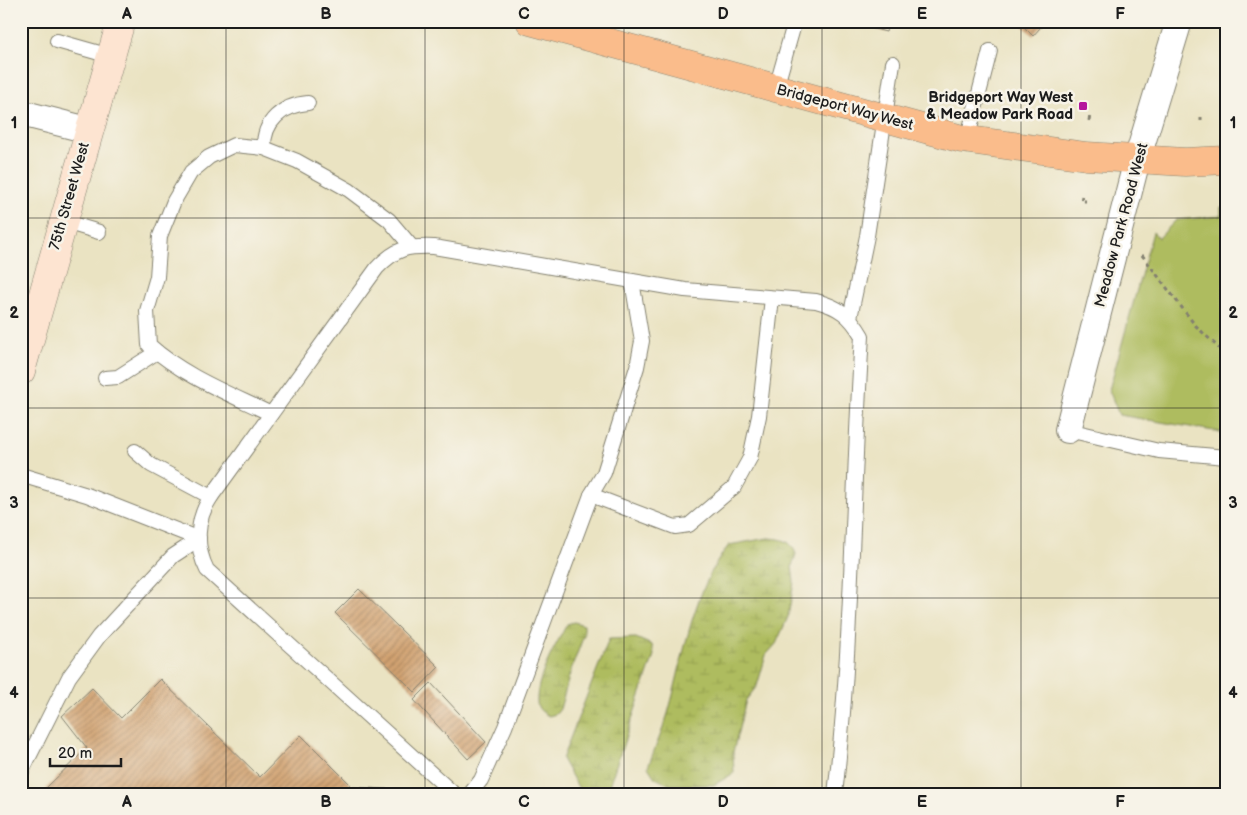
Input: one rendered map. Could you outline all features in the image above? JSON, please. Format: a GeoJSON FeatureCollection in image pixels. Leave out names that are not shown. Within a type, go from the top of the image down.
{"type":"FeatureCollection","features":[{"type":"Feature","properties":{"kind":"main road","name":"Bridgeport Way West"},"geometry":{"type":"LineString","coordinates":[[530,21],[584,28],[776,88],[967,140],[1049,152],[1137,160],[1226,160]]}},
{"type":"Feature","properties":{"kind":"street","name":"75th Street West"},"geometry":{"type":"LineString","coordinates":[[21,371],[88,130],[121,21]]}},
{"type":"Feature","properties":{"kind":"street","name":"Meadow Park Road West"},"geometry":{"type":"LineString","coordinates":[[1068,430],[1137,160],[1179,21]]}},
{"type":"Feature","properties":{"kind":"street"},"geometry":{"type":"LineString","coordinates":[[21,113],[88,130]]}},
{"type":"Feature","properties":{"kind":"lane"},"geometry":{"type":"LineString","coordinates":[[776,88],[798,23]]}},
{"type":"Feature","properties":{"kind":"lane"},"geometry":{"type":"LineString","coordinates":[[57,41],[110,56]]}},
{"type":"Feature","properties":{"kind":"lane"},"geometry":{"type":"LineString","coordinates":[[967,140],[990,50]]}},
{"type":"Feature","properties":{"kind":"lane"},"geometry":{"type":"LineString","coordinates":[[850,318],[867,236],[893,62]]}},
{"type":"Feature","properties":{"kind":"lane"},"geometry":{"type":"LineString","coordinates":[[264,148],[264,134],[282,110],[294,104],[308,103]]}},
{"type":"Feature","properties":{"kind":"lane"},"geometry":{"type":"LineString","coordinates":[[271,414],[199,378],[149,345],[147,311],[157,277],[160,236],[174,201],[191,172],[209,157],[234,145],[264,148],[297,161],[349,190],[389,220],[410,246]]}},
{"type":"Feature","properties":{"kind":"lane"},"geometry":{"type":"LineString","coordinates":[[62,222],[99,232]]}},
{"type":"Feature","properties":{"kind":"lane"},"geometry":{"type":"LineString","coordinates":[[453,793],[207,570],[201,558],[199,539],[200,518],[211,497],[377,268],[390,254],[410,246],[434,247],[686,290],[816,301],[834,306],[850,318],[862,336],[854,453],[845,710],[836,794]]}},
{"type":"Feature","properties":{"kind":"lane"},"geometry":{"type":"LineString","coordinates":[[470,794],[481,780],[505,727],[591,494],[604,474],[638,367],[642,341],[632,281]]}},
{"type":"Feature","properties":{"kind":"lane"},"geometry":{"type":"LineString","coordinates":[[591,494],[675,527],[689,524],[734,488],[750,458],[759,416],[772,298]]}},
{"type":"Feature","properties":{"kind":"lane"},"geometry":{"type":"LineString","coordinates":[[105,378],[118,377],[157,352]]}},
{"type":"Feature","properties":{"kind":"lane"},"geometry":{"type":"LineString","coordinates":[[1068,430],[1159,451],[1226,457]]}},
{"type":"Feature","properties":{"kind":"lane"},"geometry":{"type":"LineString","coordinates":[[135,451],[151,465],[211,497]]}},
{"type":"Feature","properties":{"kind":"lane"},"geometry":{"type":"LineString","coordinates":[[21,475],[88,495],[199,539]]}},
{"type":"Feature","properties":{"kind":"lane"},"geometry":{"type":"LineString","coordinates":[[21,773],[69,677],[99,636],[173,556],[199,539]]}},
{"type":"Feature","properties":{"kind":"path"},"geometry":{"type":"LineString","coordinates":[[1090,114],[1090,121]]}},
{"type":"Feature","properties":{"kind":"path"},"geometry":{"type":"LineString","coordinates":[[1082,196],[1081,201],[1086,201]]}},
{"type":"Feature","properties":{"kind":"path"},"geometry":{"type":"LineString","coordinates":[[1142,255],[1195,325],[1226,355]]}},
{"type":"Feature","properties":{"kind":"green space"},"geometry":{"type":"Polygon","coordinates":[[[1221,207],[1226,207],[1226,433],[1119,415],[1109,390],[1153,232],[1159,238],[1176,220],[1221,216],[1221,207]]]}},
{"type":"Feature","properties":{"kind":"green space"},"geometry":{"type":"Polygon","coordinates":[[[768,538],[786,541],[794,549],[796,554],[792,566],[794,582],[788,617],[776,644],[766,655],[757,686],[746,700],[733,752],[734,773],[714,785],[670,785],[655,778],[648,767],[668,714],[698,601],[707,581],[729,545],[768,538]]]}},
{"type":"Feature","properties":{"kind":"green space"},"geometry":{"type":"Polygon","coordinates":[[[574,622],[584,625],[584,635],[571,670],[560,709],[556,714],[549,716],[541,711],[537,704],[540,682],[543,672],[567,624],[574,622]]]}},
{"type":"Feature","properties":{"kind":"green space"},"geometry":{"type":"Polygon","coordinates":[[[636,638],[652,645],[654,655],[609,786],[600,788],[595,794],[582,794],[562,759],[609,639],[636,638]]]}},
{"type":"Feature","properties":{"kind":"building"},"geometry":{"type":"Polygon","coordinates":[[[21,21],[28,21],[22,44],[21,44],[21,21]]]}},
{"type":"Feature","properties":{"kind":"building"},"geometry":{"type":"Polygon","coordinates":[[[872,21],[889,21],[886,32],[871,28],[872,21]]]}},
{"type":"Feature","properties":{"kind":"building"},"geometry":{"type":"Polygon","coordinates":[[[1009,21],[1046,21],[1033,36],[1019,22],[1014,25],[1009,21]]]}},
{"type":"Feature","properties":{"kind":"building"},"geometry":{"type":"Polygon","coordinates":[[[359,589],[439,667],[415,692],[335,613],[359,589]]]}},
{"type":"Feature","properties":{"kind":"building"},"geometry":{"type":"Polygon","coordinates":[[[160,679],[260,777],[301,735],[353,787],[417,791],[416,794],[51,794],[46,788],[87,748],[62,716],[92,688],[121,718],[160,679]]]}},
{"type":"Feature","properties":{"kind":"building"},"geometry":{"type":"Polygon","coordinates":[[[431,683],[486,742],[468,759],[414,700],[431,683]]]}},
{"type":"Feature","properties":{"kind":"place","name":"Bridgeport Way West & Meadow Park Road"},"geometry":{"type":"Point","coordinates":[1083,106]}}]}
